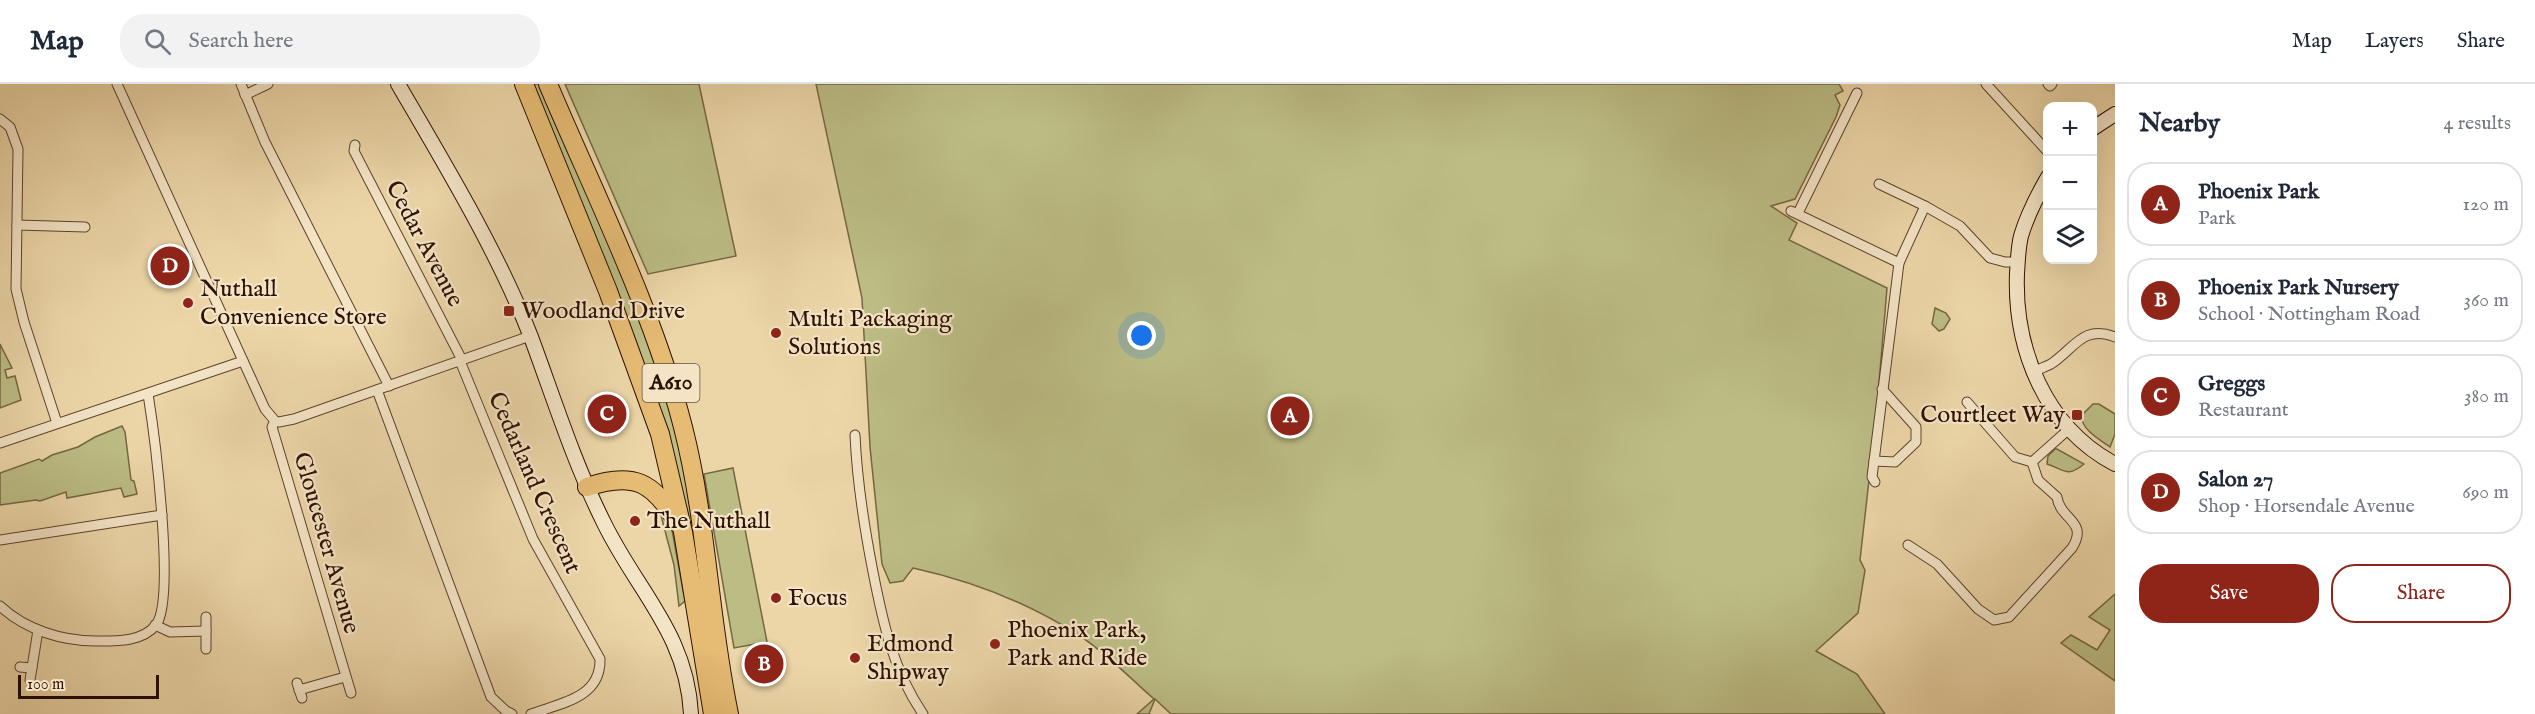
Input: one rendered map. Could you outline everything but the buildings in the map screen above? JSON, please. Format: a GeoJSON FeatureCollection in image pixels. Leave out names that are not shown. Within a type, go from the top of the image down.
{"type":"FeatureCollection","features":[{"type":"Feature","properties":{"kind":"highway","name":"A610"},"geometry":{"type":"LineString","coordinates":[[524,84],[639,370],[668,465],[683,532],[713,714]]}},
{"type":"Feature","properties":{"kind":"highway","name":"A610"},"geometry":{"type":"LineString","coordinates":[[548,84],[636,291],[671,385],[693,474],[712,614],[729,714]]}},
{"type":"Feature","properties":{"kind":"highway"},"geometry":{"type":"LineString","coordinates":[[644,484],[656,479],[668,465]]}},
{"type":"Feature","properties":{"kind":"highway"},"geometry":{"type":"LineString","coordinates":[[587,487],[608,480],[622,479],[644,484],[662,500],[683,532]]}},
{"type":"Feature","properties":{"kind":"street"},"geometry":{"type":"LineString","coordinates":[[117,84],[265,409],[275,421],[287,421],[531,336]]}},
{"type":"Feature","properties":{"kind":"street"},"geometry":{"type":"LineString","coordinates":[[241,84],[266,142],[389,386]]}},
{"type":"Feature","properties":{"kind":"street"},"geometry":{"type":"LineString","coordinates":[[245,95],[268,84]]}},
{"type":"Feature","properties":{"kind":"street"},"geometry":{"type":"LineString","coordinates":[[398,84],[502,274],[531,336],[587,487],[630,569],[668,628],[675,643],[685,671],[691,714]]}},
{"type":"Feature","properties":{"kind":"street"},"geometry":{"type":"LineString","coordinates":[[1986,84],[2043,147]]}},
{"type":"Feature","properties":{"kind":"street"},"geometry":{"type":"LineString","coordinates":[[1857,93],[1848,101],[1794,212],[1899,263]]}},
{"type":"Feature","properties":{"kind":"street"},"geometry":{"type":"LineString","coordinates":[[2097,126],[2115,114]]}},
{"type":"Feature","properties":{"kind":"street"},"geometry":{"type":"LineString","coordinates":[[0,119],[10,127],[18,149],[16,290],[57,423]]}},
{"type":"Feature","properties":{"kind":"street","name":"Cedar Avenue"},"geometry":{"type":"LineString","coordinates":[[355,145],[354,151],[461,361]]}},
{"type":"Feature","properties":{"kind":"street"},"geometry":{"type":"LineString","coordinates":[[1878,184],[1925,206],[1960,226],[1990,258],[2018,262]]}},
{"type":"Feature","properties":{"kind":"street"},"geometry":{"type":"LineString","coordinates":[[2043,187],[2026,220],[2021,238],[2017,316],[2021,337],[2033,372],[2053,408],[2069,429],[2115,464]]}},
{"type":"Feature","properties":{"kind":"street"},"geometry":{"type":"LineString","coordinates":[[1875,482],[1872,477],[1899,263],[1925,206]]}},
{"type":"Feature","properties":{"kind":"street"},"geometry":{"type":"LineString","coordinates":[[17,225],[85,227]]}},
{"type":"Feature","properties":{"kind":"street"},"geometry":{"type":"LineString","coordinates":[[2033,372],[2050,364],[2085,336],[2098,332],[2115,337]]}},
{"type":"Feature","properties":{"kind":"street"},"geometry":{"type":"LineString","coordinates":[[0,443],[243,361]]}},
{"type":"Feature","properties":{"kind":"street","name":"Cedarland Crescent"},"geometry":{"type":"LineString","coordinates":[[461,361],[533,539],[600,659],[597,677],[592,688],[565,702],[531,714]]}},
{"type":"Feature","properties":{"kind":"street"},"geometry":{"type":"LineString","coordinates":[[1874,461],[1895,462],[1916,442],[1916,427],[1882,389]]}},
{"type":"Feature","properties":{"kind":"street"},"geometry":{"type":"LineString","coordinates":[[377,390],[491,697],[512,714]]}},
{"type":"Feature","properties":{"kind":"street"},"geometry":{"type":"LineString","coordinates":[[0,606],[20,622],[67,639],[108,641],[138,637],[155,626],[162,606],[162,515],[148,394]]}},
{"type":"Feature","properties":{"kind":"street"},"geometry":{"type":"LineString","coordinates":[[1967,402],[2015,457],[2032,462]]}},
{"type":"Feature","properties":{"kind":"street","name":"Gloucester Avenue"},"geometry":{"type":"LineString","coordinates":[[275,421],[272,427],[351,693]]}},
{"type":"Feature","properties":{"kind":"street"},"geometry":{"type":"LineString","coordinates":[[2032,462],[2069,429]]}},
{"type":"Feature","properties":{"kind":"street"},"geometry":{"type":"LineString","coordinates":[[855,435],[860,504],[880,607],[897,668],[923,714]]}},
{"type":"Feature","properties":{"kind":"street"},"geometry":{"type":"LineString","coordinates":[[1908,545],[1937,564],[1986,615],[1994,620],[2009,617],[2072,548],[2079,537],[2073,521],[2058,505],[2057,497],[2038,480],[2032,462]]}},
{"type":"Feature","properties":{"kind":"street"},"geometry":{"type":"LineString","coordinates":[[0,540],[162,515]]}},
{"type":"Feature","properties":{"kind":"street"},"geometry":{"type":"LineString","coordinates":[[206,617],[206,649]]}},
{"type":"Feature","properties":{"kind":"street"},"geometry":{"type":"LineString","coordinates":[[155,626],[170,632],[206,631]]}},
{"type":"Feature","properties":{"kind":"street"},"geometry":{"type":"LineString","coordinates":[[30,680],[38,630]]}},
{"type":"Feature","properties":{"kind":"street"},"geometry":{"type":"LineString","coordinates":[[20,667],[32,668]]}},
{"type":"Feature","properties":{"kind":"street"},"geometry":{"type":"LineString","coordinates":[[299,690],[345,677]]}},
{"type":"Feature","properties":{"kind":"green space"},"geometry":{"type":"Polygon","coordinates":[[[529,84],[541,84],[644,322],[684,449],[717,687],[690,537],[529,84]]]}},
{"type":"Feature","properties":{"kind":"green space"},"geometry":{"type":"Polygon","coordinates":[[[565,84],[699,84],[736,256],[648,274],[565,84]]]}},
{"type":"Feature","properties":{"kind":"green space"},"geometry":{"type":"Polygon","coordinates":[[[816,84],[1839,84],[1843,91],[1835,95],[1840,105],[1836,117],[1795,199],[1771,206],[1797,223],[1789,240],[1887,288],[1876,418],[1860,560],[1865,570],[1858,613],[1816,651],[1857,674],[1885,714],[1171,714],[1155,699],[1149,714],[1137,714],[1154,699],[1090,643],[1041,613],[1000,594],[957,579],[913,568],[903,581],[890,583],[882,564],[870,447],[862,298],[816,84]]]}},
{"type":"Feature","properties":{"kind":"green space"},"geometry":{"type":"Polygon","coordinates":[[[1935,308],[1946,313],[1950,319],[1944,329],[1939,331],[1932,324],[1935,308]]]}},
{"type":"Feature","properties":{"kind":"green space"},"geometry":{"type":"Polygon","coordinates":[[[0,344],[12,368],[5,370],[7,378],[15,376],[21,400],[0,408],[0,344]]]}},
{"type":"Feature","properties":{"kind":"green space"},"geometry":{"type":"Polygon","coordinates":[[[2093,404],[2099,404],[2115,414],[2115,434],[2110,447],[2092,434],[2082,421],[2081,416],[2093,404]]]}},
{"type":"Feature","properties":{"kind":"green space"},"geometry":{"type":"Polygon","coordinates":[[[122,426],[125,432],[131,480],[134,481],[137,494],[124,497],[121,488],[67,498],[66,492],[40,501],[0,505],[0,473],[39,459],[42,461],[122,426]]]}},
{"type":"Feature","properties":{"kind":"green space"},"geometry":{"type":"Polygon","coordinates":[[[2055,449],[2084,464],[2074,471],[2066,472],[2047,464],[2048,456],[2055,449]]]}},
{"type":"Feature","properties":{"kind":"green space"},"geometry":{"type":"Polygon","coordinates":[[[733,468],[767,642],[734,648],[704,474],[733,468]]]}},
{"type":"Feature","properties":{"kind":"green space"},"geometry":{"type":"Polygon","coordinates":[[[658,504],[670,519],[685,601],[679,606],[674,565],[658,504]]]}},
{"type":"Feature","properties":{"kind":"green space"},"geometry":{"type":"Polygon","coordinates":[[[2115,594],[2115,681],[2061,643],[2071,635],[2097,650],[2110,630],[2089,617],[2115,594]]]}},
{"type":"Feature","properties":{"kind":"place","name":"Salon 27"},"geometry":{"type":"Point","coordinates":[170,266]}},
{"type":"Feature","properties":{"kind":"place","name":"Nuthall Convenience Store"},"geometry":{"type":"Point","coordinates":[188,303]}},
{"type":"Feature","properties":{"kind":"place","name":"Woodland Drive"},"geometry":{"type":"Point","coordinates":[509,311]}},
{"type":"Feature","properties":{"kind":"place","name":"Multi Packaging Solutions"},"geometry":{"type":"Point","coordinates":[776,333]}},
{"type":"Feature","properties":{"kind":"place","name":"Greggs"},"geometry":{"type":"Point","coordinates":[607,414]}},
{"type":"Feature","properties":{"kind":"place","name":"Courtleet Way"},"geometry":{"type":"Point","coordinates":[2077,415]}},
{"type":"Feature","properties":{"kind":"place","name":"Phoenix Park"},"geometry":{"type":"Point","coordinates":[1290,416]}},
{"type":"Feature","properties":{"kind":"place","name":"The Nuthall"},"geometry":{"type":"Point","coordinates":[635,521]}},
{"type":"Feature","properties":{"kind":"place","name":"Focus"},"geometry":{"type":"Point","coordinates":[776,598]}},
{"type":"Feature","properties":{"kind":"place","name":"Phoenix Park, Park and Ride"},"geometry":{"type":"Point","coordinates":[995,644]}},
{"type":"Feature","properties":{"kind":"place","name":"Edmond Shipway"},"geometry":{"type":"Point","coordinates":[855,658]}},
{"type":"Feature","properties":{"kind":"place","name":"Phoenix Park Nursery"},"geometry":{"type":"Point","coordinates":[764,664]}}]}
